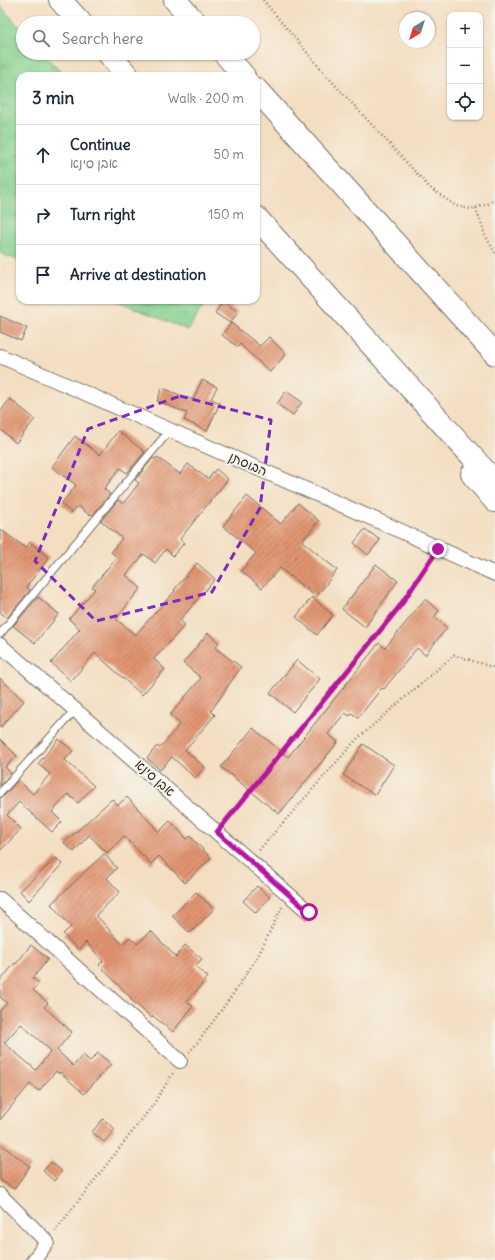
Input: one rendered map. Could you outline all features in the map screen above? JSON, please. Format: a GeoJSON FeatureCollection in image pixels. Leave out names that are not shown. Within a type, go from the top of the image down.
{"type":"FeatureCollection","features":[{"type":"Feature","properties":{"kind":"highway"},"geometry":{"type":"LineString","coordinates":[[60,0],[74,16]]}},
{"type":"Feature","properties":{"kind":"highway"},"geometry":{"type":"LineString","coordinates":[[175,0],[190,16]]}},
{"type":"Feature","properties":{"kind":"highway"},"geometry":{"type":"LineString","coordinates":[[114,60],[125,72]]}},
{"type":"Feature","properties":{"kind":"highway"},"geometry":{"type":"LineString","coordinates":[[230,60],[241,72]]}},
{"type":"Feature","properties":{"kind":"highway"},"geometry":{"type":"LineString","coordinates":[[260,93],[495,354]]}},
{"type":"Feature","properties":{"kind":"highway"},"geometry":{"type":"LineString","coordinates":[[260,221],[495,482]]}},
{"type":"Feature","properties":{"kind":"highway"},"geometry":{"type":"LineString","coordinates":[[295,260],[495,502]]}},
{"type":"Feature","properties":{"kind":"highway"},"geometry":{"type":"LineString","coordinates":[[418,269],[495,342]]}},
{"type":"Feature","properties":{"kind":"street","name":"הבוסתן"},"geometry":{"type":"LineString","coordinates":[[0,356],[392,527],[495,574]]}},
{"type":"Feature","properties":{"kind":"street","name":"אבן סינא"},"geometry":{"type":"LineString","coordinates":[[0,645],[309,912]]}},
{"type":"Feature","properties":{"kind":"street"},"geometry":{"type":"LineString","coordinates":[[0,899],[180,1061]]}},
{"type":"Feature","properties":{"kind":"street"},"geometry":{"type":"LineString","coordinates":[[0,1195],[47,1242],[34,1260]]}},
{"type":"Feature","properties":{"kind":"lane"},"geometry":{"type":"LineString","coordinates":[[0,634],[170,430]]}},
{"type":"Feature","properties":{"kind":"lane"},"geometry":{"type":"LineString","coordinates":[[0,793],[75,710]]}},
{"type":"Feature","properties":{"kind":"path"},"geometry":{"type":"LineString","coordinates":[[263,0],[326,75],[430,188],[456,206],[471,209],[488,204],[495,200]]}},
{"type":"Feature","properties":{"kind":"path"},"geometry":{"type":"LineString","coordinates":[[476,208],[485,235],[495,252]]}},
{"type":"Feature","properties":{"kind":"path"},"geometry":{"type":"LineString","coordinates":[[217,832],[400,606],[438,549]]}},
{"type":"Feature","properties":{"kind":"path"},"geometry":{"type":"LineString","coordinates":[[250,860],[356,740],[454,655],[495,668]]}},
{"type":"Feature","properties":{"kind":"highlighted area"},"geometry":{"type":"Polygon","coordinates":[[[180,396],[271,420],[260,508],[212,592],[96,621],[35,561],[88,429],[180,396]]]}},
{"type":"Feature","properties":{"kind":"green space"},"geometry":{"type":"Polygon","coordinates":[[[0,5],[16,23],[16,60],[49,60],[60,72],[16,72],[16,259],[0,253],[0,5]]]}},
{"type":"Feature","properties":{"kind":"green space"},"geometry":{"type":"Polygon","coordinates":[[[125,304],[204,304],[188,330],[125,304]]]}},
{"type":"Feature","properties":{"kind":"building"},"geometry":{"type":"Polygon","coordinates":[[[221,304],[227,304],[238,312],[230,323],[215,313],[221,304]]]}},
{"type":"Feature","properties":{"kind":"building"},"geometry":{"type":"Polygon","coordinates":[[[0,316],[27,328],[21,341],[0,332],[0,316]]]}},
{"type":"Feature","properties":{"kind":"building"},"geometry":{"type":"Polygon","coordinates":[[[231,323],[260,346],[269,337],[286,354],[270,372],[240,344],[238,347],[222,335],[231,323]]]}},
{"type":"Feature","properties":{"kind":"building"},"geometry":{"type":"Polygon","coordinates":[[[202,380],[217,387],[211,399],[220,403],[207,431],[184,420],[187,413],[157,401],[162,388],[193,400],[202,380]]]}},
{"type":"Feature","properties":{"kind":"building"},"geometry":{"type":"Polygon","coordinates":[[[286,391],[302,402],[293,415],[277,404],[286,391]]]}},
{"type":"Feature","properties":{"kind":"building"},"geometry":{"type":"Polygon","coordinates":[[[10,399],[35,419],[16,443],[0,429],[0,412],[10,399]]]}},
{"type":"Feature","properties":{"kind":"building"},"geometry":{"type":"Polygon","coordinates":[[[118,431],[145,452],[127,473],[120,468],[104,489],[110,494],[93,515],[89,515],[78,506],[72,513],[61,504],[76,485],[52,467],[75,436],[100,455],[118,431]]]}},
{"type":"Feature","properties":{"kind":"building"},"geometry":{"type":"Polygon","coordinates":[[[157,457],[180,474],[188,464],[208,479],[216,469],[228,479],[180,539],[184,543],[173,556],[166,549],[155,563],[144,554],[126,575],[141,588],[116,619],[135,635],[175,591],[174,590],[197,563],[215,579],[180,620],[185,625],[154,659],[165,669],[142,695],[95,653],[71,681],[51,663],[80,629],[69,619],[95,589],[92,587],[117,557],[111,552],[122,538],[101,521],[118,500],[123,504],[139,483],[135,480],[153,458],[155,459],[157,457]]]}},
{"type":"Feature","properties":{"kind":"building"},"geometry":{"type":"Polygon","coordinates":[[[247,496],[281,524],[298,503],[319,521],[302,541],[337,570],[316,597],[280,568],[262,588],[241,571],[256,553],[223,526],[247,496]]]}},
{"type":"Feature","properties":{"kind":"building"},"geometry":{"type":"Polygon","coordinates":[[[0,529],[26,548],[30,542],[49,558],[26,587],[30,590],[7,618],[0,612],[0,529]]]}},
{"type":"Feature","properties":{"kind":"building"},"geometry":{"type":"Polygon","coordinates":[[[365,529],[380,540],[368,555],[354,543],[365,529]]]}},
{"type":"Feature","properties":{"kind":"building"},"geometry":{"type":"Polygon","coordinates":[[[376,564],[398,581],[365,627],[342,609],[376,564]]]}},
{"type":"Feature","properties":{"kind":"building"},"geometry":{"type":"Polygon","coordinates":[[[38,597],[59,614],[35,643],[13,626],[38,597]]]}},
{"type":"Feature","properties":{"kind":"building"},"geometry":{"type":"Polygon","coordinates":[[[312,597],[333,615],[317,635],[296,617],[312,597]]]}},
{"type":"Feature","properties":{"kind":"building"},"geometry":{"type":"Polygon","coordinates":[[[425,599],[439,611],[434,617],[447,628],[425,655],[417,648],[358,718],[352,713],[350,716],[345,713],[328,734],[338,742],[279,814],[221,767],[253,728],[288,757],[379,643],[385,648],[425,599]]]}},
{"type":"Feature","properties":{"kind":"building"},"geometry":{"type":"Polygon","coordinates":[[[208,633],[219,643],[215,648],[241,667],[211,711],[215,715],[185,750],[205,767],[195,778],[172,757],[160,770],[147,758],[157,746],[160,748],[180,724],[170,715],[201,678],[183,663],[208,633]]]}},
{"type":"Feature","properties":{"kind":"building"},"geometry":{"type":"Polygon","coordinates":[[[297,660],[320,679],[293,712],[270,693],[297,660]]]}},
{"type":"Feature","properties":{"kind":"building"},"geometry":{"type":"Polygon","coordinates":[[[0,678],[24,701],[0,728],[0,678]]]}},
{"type":"Feature","properties":{"kind":"building"},"geometry":{"type":"Polygon","coordinates":[[[0,739],[17,756],[5,767],[11,773],[0,786],[0,739]]]}},
{"type":"Feature","properties":{"kind":"building"},"geometry":{"type":"Polygon","coordinates":[[[59,739],[73,751],[65,760],[94,786],[78,803],[68,794],[52,812],[62,822],[52,832],[19,802],[7,815],[21,829],[0,851],[0,798],[4,796],[18,780],[33,794],[50,774],[38,764],[59,739]]]}},
{"type":"Feature","properties":{"kind":"building"},"geometry":{"type":"Polygon","coordinates":[[[363,744],[394,765],[375,795],[343,775],[363,744]]]}},
{"type":"Feature","properties":{"kind":"building"},"geometry":{"type":"Polygon","coordinates":[[[127,797],[159,832],[170,821],[187,839],[190,836],[211,858],[185,883],[159,856],[151,864],[124,836],[107,853],[89,835],[74,852],[64,843],[112,799],[118,805],[127,797]]]}},
{"type":"Feature","properties":{"kind":"building"},"geometry":{"type":"Polygon","coordinates":[[[104,854],[117,868],[107,878],[120,892],[96,915],[122,944],[130,937],[137,944],[151,931],[176,957],[185,945],[202,959],[195,966],[208,977],[187,1002],[193,1006],[173,1032],[153,1016],[152,1018],[130,999],[131,998],[99,965],[103,961],[86,942],[78,950],[63,934],[71,927],[51,904],[104,854]]]}},
{"type":"Feature","properties":{"kind":"building"},"geometry":{"type":"Polygon","coordinates":[[[56,858],[62,864],[29,901],[20,891],[56,858]]]}},
{"type":"Feature","properties":{"kind":"building"},"geometry":{"type":"Polygon","coordinates":[[[257,886],[270,897],[256,913],[243,901],[257,886]]]}},
{"type":"Feature","properties":{"kind":"building"},"geometry":{"type":"Polygon","coordinates":[[[196,892],[214,909],[190,933],[172,916],[196,892]]]}},
{"type":"Feature","properties":{"kind":"building"},"geometry":{"type":"Polygon","coordinates":[[[31,945],[48,959],[33,978],[39,983],[33,990],[48,1003],[44,1007],[72,1032],[57,1050],[73,1066],[83,1055],[90,1061],[98,1053],[111,1064],[84,1094],[60,1072],[59,1074],[56,1071],[39,1091],[30,1084],[0,1120],[0,1011],[7,1003],[0,997],[0,981],[15,963],[16,964],[31,945]],[[21,1024],[4,1043],[36,1070],[51,1051],[21,1024]]]}},
{"type":"Feature","properties":{"kind":"building"},"geometry":{"type":"Polygon","coordinates":[[[103,1119],[115,1129],[104,1142],[92,1132],[103,1119]]]}},
{"type":"Feature","properties":{"kind":"building"},"geometry":{"type":"Polygon","coordinates":[[[0,1144],[30,1166],[14,1189],[0,1180],[0,1144]]]}},
{"type":"Feature","properties":{"kind":"building"},"geometry":{"type":"Polygon","coordinates":[[[51,1162],[62,1171],[54,1181],[43,1171],[51,1162]]]}},
{"type":"Feature","properties":{"kind":"route"},"geometry":{"type":"LineString","coordinates":[[309,912],[217,832],[400,606],[438,549]]}}]}
